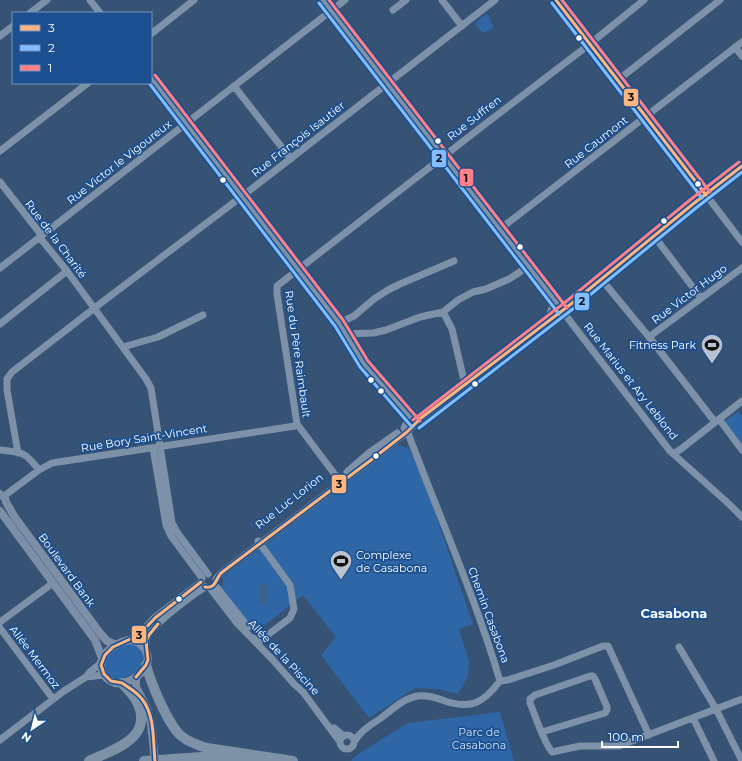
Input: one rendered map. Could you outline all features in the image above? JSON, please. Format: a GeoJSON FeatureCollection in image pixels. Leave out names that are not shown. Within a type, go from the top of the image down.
{"type":"FeatureCollection","features":[{"type":"Feature","properties":{"kind":"highway"},"geometry":{"type":"LineString","coordinates":[[146,666],[149,677],[171,723],[178,733],[186,740],[207,748],[293,761]]}},
{"type":"Feature","properties":{"kind":"highway"},"geometry":{"type":"LineString","coordinates":[[89,761],[123,745],[133,738],[140,730],[140,710],[136,700],[122,683]]}},
{"type":"Feature","properties":{"kind":"highway"},"geometry":{"type":"LineString","coordinates":[[144,761],[202,757],[259,761]]}},
{"type":"Feature","properties":{"kind":"main road"},"geometry":{"type":"LineString","coordinates":[[0,510],[4,506],[2,496]]}},
{"type":"Feature","properties":{"kind":"main road","name":"Boulevard Bank"},"geometry":{"type":"LineString","coordinates":[[2,496],[14,516],[100,633],[107,641],[116,645]]}},
{"type":"Feature","properties":{"kind":"main road","name":"Boulevard Bank"},"geometry":{"type":"LineString","coordinates":[[0,510],[95,640],[102,660]]}},
{"type":"Feature","properties":{"kind":"main road"},"geometry":{"type":"LineString","coordinates":[[122,683],[136,677],[146,666],[148,660],[146,651],[140,643],[135,640],[129,640],[116,645],[107,651],[102,660],[101,666],[104,675],[114,682],[122,683],[142,698]]}},
{"type":"Feature","properties":{"kind":"main road"},"geometry":{"type":"LineString","coordinates":[[136,677],[136,686],[148,708],[155,761]]}},
{"type":"Feature","properties":{"kind":"street"},"geometry":{"type":"LineString","coordinates":[[31,12],[47,0]]}},
{"type":"Feature","properties":{"kind":"street"},"geometry":{"type":"LineString","coordinates":[[90,0],[99,12]]}},
{"type":"Feature","properties":{"kind":"street"},"geometry":{"type":"LineString","coordinates":[[152,33],[194,0]]}},
{"type":"Feature","properties":{"kind":"street","name":"Rue Marius et Ary Leblond"},"geometry":{"type":"LineString","coordinates":[[323,0],[673,454],[742,517]]}},
{"type":"Feature","properties":{"kind":"street","name":"Rue Victor le Vigoureux"},"geometry":{"type":"LineString","coordinates":[[0,268],[345,0]]}},
{"type":"Feature","properties":{"kind":"street"},"geometry":{"type":"LineString","coordinates":[[392,10],[406,0]]}},
{"type":"Feature","properties":{"kind":"street"},"geometry":{"type":"LineString","coordinates":[[442,0],[462,26]]}},
{"type":"Feature","properties":{"kind":"street","name":"Rue François Isautier"},"geometry":{"type":"LineString","coordinates":[[18,452],[6,390],[7,379],[12,372],[94,308],[243,196],[495,0]]}},
{"type":"Feature","properties":{"kind":"street"},"geometry":{"type":"LineString","coordinates":[[556,0],[742,242]]}},
{"type":"Feature","properties":{"kind":"street","name":"Rue Suffren"},"geometry":{"type":"LineString","coordinates":[[299,269],[644,0]]}},
{"type":"Feature","properties":{"kind":"street"},"geometry":{"type":"LineString","coordinates":[[618,80],[720,0]]}},
{"type":"Feature","properties":{"kind":"street"},"geometry":{"type":"LineString","coordinates":[[0,36],[12,27]]}},
{"type":"Feature","properties":{"kind":"street","name":"Rue Caumont"},"geometry":{"type":"LineString","coordinates":[[500,229],[742,42]]}},
{"type":"Feature","properties":{"kind":"street"},"geometry":{"type":"LineString","coordinates":[[735,47],[742,56]]}},
{"type":"Feature","properties":{"kind":"street"},"geometry":{"type":"LineString","coordinates":[[152,79],[299,269],[339,323],[364,364],[407,413],[417,421]]}},
{"type":"Feature","properties":{"kind":"street"},"geometry":{"type":"LineString","coordinates":[[0,151],[87,84]]}},
{"type":"Feature","properties":{"kind":"street"},"geometry":{"type":"LineString","coordinates":[[234,86],[291,159]]}},
{"type":"Feature","properties":{"kind":"street","name":"Rue Luc Lorion"},"geometry":{"type":"LineString","coordinates":[[129,640],[139,635],[154,618],[221,573],[335,483],[563,311],[742,166]]}},
{"type":"Feature","properties":{"kind":"street","name":"Rue de la Charité"},"geometry":{"type":"LineString","coordinates":[[0,182],[39,232],[41,237],[123,347],[151,388],[156,447],[172,523],[209,581]]}},
{"type":"Feature","properties":{"kind":"street"},"geometry":{"type":"LineString","coordinates":[[654,236],[701,298]]}},
{"type":"Feature","properties":{"kind":"street"},"geometry":{"type":"LineString","coordinates":[[339,323],[354,316],[374,298],[388,290],[454,261]]}},
{"type":"Feature","properties":{"kind":"street"},"geometry":{"type":"LineString","coordinates":[[345,334],[372,333],[386,330],[420,317],[443,312],[458,300],[473,292],[486,289],[509,279],[529,266]]}},
{"type":"Feature","properties":{"kind":"street","name":"Rue Victor Hugo"},"geometry":{"type":"LineString","coordinates":[[649,337],[742,268]]}},
{"type":"Feature","properties":{"kind":"street","name":"Rue du Père Raimbault"},"geometry":{"type":"LineString","coordinates":[[299,269],[277,286],[297,424],[335,475],[335,483]]}},
{"type":"Feature","properties":{"kind":"street"},"geometry":{"type":"LineString","coordinates":[[0,324],[67,271]]}},
{"type":"Feature","properties":{"kind":"street"},"geometry":{"type":"LineString","coordinates":[[602,280],[742,450]]}},
{"type":"Feature","properties":{"kind":"street"},"geometry":{"type":"LineString","coordinates":[[547,322],[555,301]]}},
{"type":"Feature","properties":{"kind":"street"},"geometry":{"type":"LineString","coordinates":[[443,312],[452,329],[465,385]]}},
{"type":"Feature","properties":{"kind":"street"},"geometry":{"type":"LineString","coordinates":[[123,347],[158,337],[202,315]]}},
{"type":"Feature","properties":{"kind":"street"},"geometry":{"type":"LineString","coordinates":[[673,454],[740,403],[742,411]]}},
{"type":"Feature","properties":{"kind":"street"},"geometry":{"type":"LineString","coordinates":[[406,430],[407,413]]}},
{"type":"Feature","properties":{"kind":"street","name":"Rue Bory Saint-Vincent"},"geometry":{"type":"LineString","coordinates":[[2,496],[38,470],[52,463],[295,426],[297,424]]}},
{"type":"Feature","properties":{"kind":"street","name":"Chemin Casabona"},"geometry":{"type":"LineString","coordinates":[[406,430],[489,642],[500,680],[508,680],[603,646],[608,646],[649,735]]}},
{"type":"Feature","properties":{"kind":"street"},"geometry":{"type":"LineString","coordinates":[[0,450],[18,452],[30,458],[38,470]]}},
{"type":"Feature","properties":{"kind":"street"},"geometry":{"type":"LineString","coordinates":[[253,638],[259,641],[261,640],[293,615],[294,609],[290,584],[259,542]]}},
{"type":"Feature","properties":{"kind":"street","name":"Rue Luc Lorion"},"geometry":{"type":"LineString","coordinates":[[146,651],[146,641],[157,624],[209,581]]}},
{"type":"Feature","properties":{"kind":"street","name":"Allée de la Piscine"},"geometry":{"type":"LineString","coordinates":[[209,581],[237,623],[253,638],[294,684],[347,739]]}},
{"type":"Feature","properties":{"kind":"street","name":"Allée de la Piscine"},"geometry":{"type":"LineString","coordinates":[[209,581],[245,624],[276,655],[333,727],[347,739]]}},
{"type":"Feature","properties":{"kind":"street"},"geometry":{"type":"LineString","coordinates":[[0,622],[54,583]]}},
{"type":"Feature","properties":{"kind":"street","name":"Allée Mermoz"},"geometry":{"type":"LineString","coordinates":[[0,628],[53,699]]}},
{"type":"Feature","properties":{"kind":"street"},"geometry":{"type":"LineString","coordinates":[[679,647],[716,709],[741,759]]}},
{"type":"Feature","properties":{"kind":"street"},"geometry":{"type":"LineString","coordinates":[[0,740],[53,699],[86,677],[102,660]]}},
{"type":"Feature","properties":{"kind":"street"},"geometry":{"type":"LineString","coordinates":[[86,677],[104,675]]}},
{"type":"Feature","properties":{"kind":"street"},"geometry":{"type":"LineString","coordinates":[[542,732],[605,713],[607,707],[595,678],[590,676],[532,697],[530,703],[542,732],[549,748],[552,752],[580,746],[619,746],[742,699]]}},
{"type":"Feature","properties":{"kind":"street"},"geometry":{"type":"LineString","coordinates":[[347,739],[361,732],[410,698],[426,696],[454,704],[469,705],[484,699],[500,680]]}},
{"type":"Feature","properties":{"kind":"street"},"geometry":{"type":"LineString","coordinates":[[693,718],[714,761]]}},
{"type":"Feature","properties":{"kind":"green space"},"geometry":{"type":"Polygon","coordinates":[[[487,13],[494,28],[482,33],[475,23],[487,13]]]}},
{"type":"Feature","properties":{"kind":"green space"},"geometry":{"type":"Polygon","coordinates":[[[738,411],[742,416],[742,445],[724,422],[738,411]]]}},
{"type":"Feature","properties":{"kind":"green space","name":"Complexe de Casabona"},"geometry":{"type":"Polygon","coordinates":[[[397,445],[409,448],[428,492],[473,624],[459,629],[469,661],[468,676],[458,694],[438,689],[415,688],[369,718],[321,655],[336,637],[303,595],[265,625],[248,623],[222,588],[223,577],[397,445]]]}},
{"type":"Feature","properties":{"kind":"green space"},"geometry":{"type":"Polygon","coordinates":[[[129,643],[140,649],[143,653],[144,661],[138,670],[132,674],[120,679],[113,678],[104,667],[107,654],[112,650],[129,643]]]}},
{"type":"Feature","properties":{"kind":"green space","name":"Parc de Casabona"},"geometry":{"type":"Polygon","coordinates":[[[500,712],[514,761],[351,761],[355,756],[408,723],[500,712]]]}},
{"type":"Feature","properties":{"kind":"shaded area"},"geometry":{"type":"Polygon","coordinates":[[[260,584],[268,585],[266,604],[258,603],[260,584]]]}},
{"type":"Feature","properties":{"kind":"transit line","name":"1"},"geometry":{"type":"LineString","coordinates":[[329,0],[567,308]]}},
{"type":"Feature","properties":{"kind":"transit line","name":"3"},"geometry":{"type":"LineString","coordinates":[[556,0],[706,195]]}},
{"type":"Feature","properties":{"kind":"transit line","name":"1"},"geometry":{"type":"LineString","coordinates":[[562,0],[710,192]]}},
{"type":"Feature","properties":{"kind":"transit line","name":"2"},"geometry":{"type":"LineString","coordinates":[[319,3],[559,314]]}},
{"type":"Feature","properties":{"kind":"transit line","name":"2"},"geometry":{"type":"LineString","coordinates":[[552,3],[702,198]]}},
{"type":"Feature","properties":{"kind":"transit line","name":"1"},"geometry":{"type":"LineString","coordinates":[[155,75],[343,320],[368,361],[420,421]]}},
{"type":"Feature","properties":{"kind":"transit line","name":"2"},"geometry":{"type":"LineString","coordinates":[[150,84],[335,326],[360,367],[412,427]]}},
{"type":"Feature","properties":{"kind":"transit line","name":"1"},"geometry":{"type":"LineString","coordinates":[[413,420],[568,300],[690,200],[739,162]]}},
{"type":"Feature","properties":{"kind":"transit line","name":"3"},"geometry":{"type":"LineString","coordinates":[[205,587],[211,587],[221,573],[375,457],[407,432],[421,418],[571,304],[693,204],[742,166]]}},
{"type":"Feature","properties":{"kind":"transit line","name":"2"},"geometry":{"type":"LineString","coordinates":[[419,428],[574,308],[742,172]]}},
{"type":"Feature","properties":{"kind":"transit line","name":"3"},"geometry":{"type":"LineString","coordinates":[[122,683],[111,681],[104,674],[101,665],[105,655],[113,647],[139,635],[155,618],[201,582]]}},
{"type":"Feature","properties":{"kind":"transit line","name":"3"},"geometry":{"type":"LineString","coordinates":[[136,677],[146,665],[148,660],[146,641],[158,624]]}},
{"type":"Feature","properties":{"kind":"transit line","name":"3"},"geometry":{"type":"LineString","coordinates":[[122,683],[138,694],[146,705],[153,728],[155,761]]}},
{"type":"Feature","properties":{"kind":"place","name":"Fitness Park"},"geometry":{"type":"Point","coordinates":[712,364]}},
{"type":"Feature","properties":{"kind":"place","name":"Complexe de Casabona"},"geometry":{"type":"Point","coordinates":[341,580]}},
{"type":"Feature","properties":{"kind":"district","name":"Casabona"},"geometry":{"type":"Point","coordinates":[674,613]}}]}
